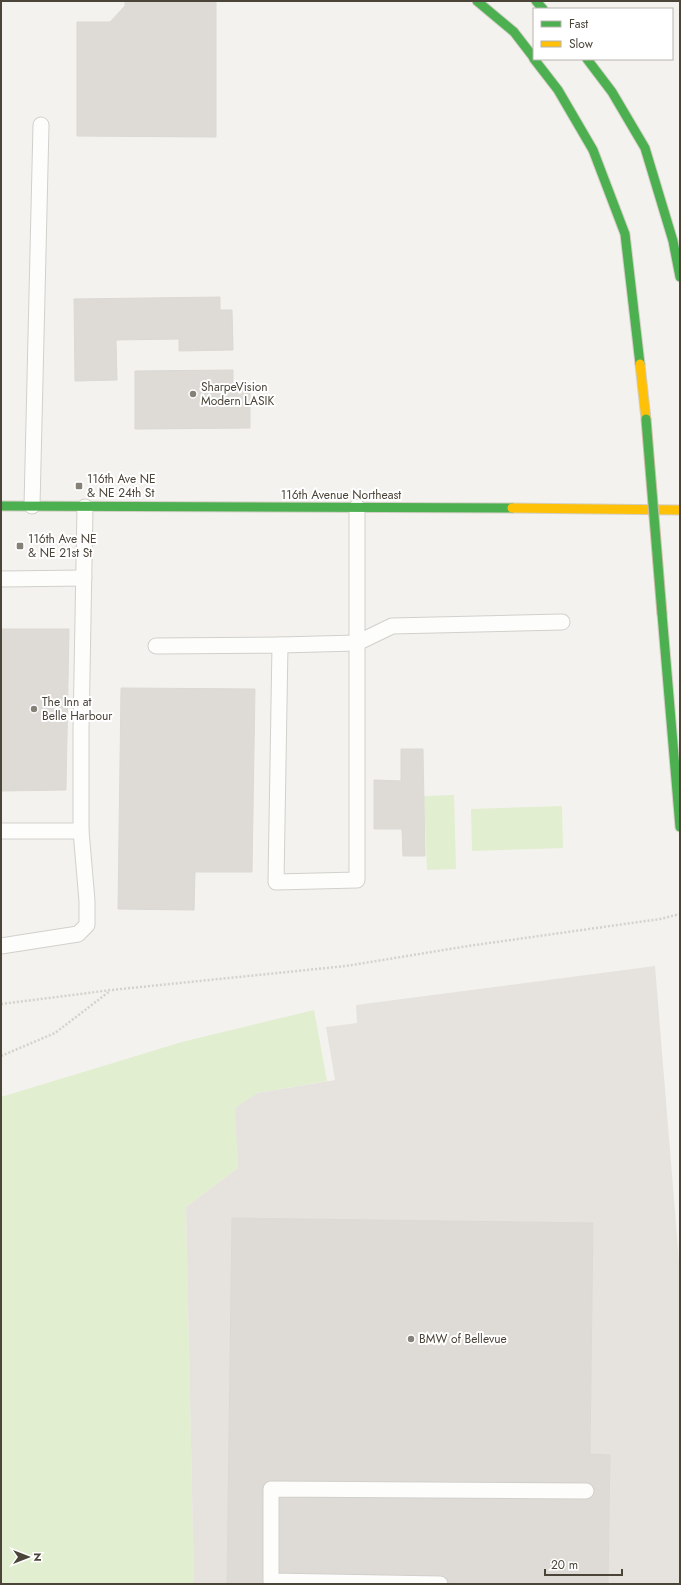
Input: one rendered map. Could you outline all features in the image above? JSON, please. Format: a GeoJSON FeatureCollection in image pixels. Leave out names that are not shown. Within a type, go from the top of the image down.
{"type":"FeatureCollection","features":[{"type":"Feature","properties":{"kind":"main road"},"geometry":{"type":"LineString","coordinates":[[477,1],[514,32],[533,58]]}},
{"type":"Feature","properties":{"kind":"main road"},"geometry":{"type":"LineString","coordinates":[[535,60],[558,90],[593,150],[625,234],[646,420],[680,827]]}},
{"type":"Feature","properties":{"kind":"main road"},"geometry":{"type":"LineString","coordinates":[[588,60],[612,92],[645,148],[672,241],[680,277]]}},
{"type":"Feature","properties":{"kind":"main road","name":"116th Avenue Northeast"},"geometry":{"type":"LineString","coordinates":[[1,506],[680,510]]}},
{"type":"Feature","properties":{"kind":"lane"},"geometry":{"type":"LineString","coordinates":[[32,506],[41,125]]}},
{"type":"Feature","properties":{"kind":"lane"},"geometry":{"type":"LineString","coordinates":[[1,946],[78,934],[87,924],[87,901],[82,831],[81,730],[85,507]]}},
{"type":"Feature","properties":{"kind":"lane"},"geometry":{"type":"LineString","coordinates":[[280,645],[276,882],[357,880],[357,507]]}},
{"type":"Feature","properties":{"kind":"lane"},"geometry":{"type":"LineString","coordinates":[[1,579],[84,578]]}},
{"type":"Feature","properties":{"kind":"lane"},"geometry":{"type":"LineString","coordinates":[[156,646],[357,643],[392,626],[562,622]]}},
{"type":"Feature","properties":{"kind":"lane"},"geometry":{"type":"LineString","coordinates":[[1,831],[82,831]]}},
{"type":"Feature","properties":{"kind":"lane"},"geometry":{"type":"LineString","coordinates":[[440,1584],[271,1581],[271,1489],[586,1491]]}},
{"type":"Feature","properties":{"kind":"path"},"geometry":{"type":"LineString","coordinates":[[1,1004],[111,990],[346,966],[468,946],[660,919],[680,914]]}},
{"type":"Feature","properties":{"kind":"path"},"geometry":{"type":"LineString","coordinates":[[1,1056],[54,1033],[111,990]]}},
{"type":"Feature","properties":{"kind":"green space"},"geometry":{"type":"Polygon","coordinates":[[[454,795],[456,869],[427,870],[424,796],[454,795]]]}},
{"type":"Feature","properties":{"kind":"green space"},"geometry":{"type":"Polygon","coordinates":[[[562,806],[563,848],[472,851],[471,809],[562,806]]]}},
{"type":"Feature","properties":{"kind":"green space"},"geometry":{"type":"Polygon","coordinates":[[[314,1010],[327,1081],[257,1093],[236,1108],[238,1168],[186,1207],[194,1584],[1,1584],[1,1097],[182,1042],[314,1010]]]}},
{"type":"Feature","properties":{"kind":"shaded area"},"geometry":{"type":"Polygon","coordinates":[[[655,966],[680,1273],[680,1584],[608,1584],[610,1455],[590,1454],[593,1223],[232,1218],[227,1584],[194,1584],[186,1207],[238,1168],[235,1108],[257,1093],[335,1080],[326,1027],[357,1023],[356,1005],[655,966]]]}},
{"type":"Feature","properties":{"kind":"building"},"geometry":{"type":"Polygon","coordinates":[[[125,1],[216,1],[216,137],[77,136],[77,22],[110,22],[125,6],[125,1]]]}},
{"type":"Feature","properties":{"kind":"building"},"geometry":{"type":"Polygon","coordinates":[[[220,297],[220,310],[232,310],[233,350],[179,351],[179,339],[116,340],[117,380],[75,381],[74,299],[220,297]]]}},
{"type":"Feature","properties":{"kind":"building","name":"SharpeVision Modern LASIK"},"geometry":{"type":"Polygon","coordinates":[[[233,370],[233,388],[250,388],[250,428],[135,429],[135,371],[233,370]]]}},
{"type":"Feature","properties":{"kind":"building","name":"The Inn at Belle Harbour"},"geometry":{"type":"Polygon","coordinates":[[[1,629],[69,629],[66,790],[1,791],[1,629]]]}},
{"type":"Feature","properties":{"kind":"building"},"geometry":{"type":"Polygon","coordinates":[[[121,688],[255,689],[252,872],[195,872],[194,910],[118,909],[121,688]]]}},
{"type":"Feature","properties":{"kind":"building"},"geometry":{"type":"Polygon","coordinates":[[[401,749],[423,749],[425,856],[403,856],[402,829],[374,829],[374,780],[401,781],[401,749]]]}},
{"type":"Feature","properties":{"kind":"building","name":"BMW of Bellevue"},"geometry":{"type":"Polygon","coordinates":[[[232,1218],[593,1223],[590,1454],[610,1455],[608,1584],[227,1584],[232,1218]]]}},
{"type":"Feature","properties":{"kind":"traffic: fast"},"geometry":{"type":"LineString","coordinates":[[477,1],[514,32],[533,57]]}},
{"type":"Feature","properties":{"kind":"traffic: fast"},"geometry":{"type":"LineString","coordinates":[[536,1],[542,8]]}},
{"type":"Feature","properties":{"kind":"traffic: fast"},"geometry":{"type":"LineString","coordinates":[[535,60],[558,90],[593,150],[625,234],[640,364]]}},
{"type":"Feature","properties":{"kind":"traffic: fast"},"geometry":{"type":"LineString","coordinates":[[588,60],[612,92],[645,148],[673,241],[680,277]]}},
{"type":"Feature","properties":{"kind":"traffic: fast"},"geometry":{"type":"LineString","coordinates":[[646,419],[662,614]]}},
{"type":"Feature","properties":{"kind":"traffic: fast"},"geometry":{"type":"LineString","coordinates":[[1,506],[512,508]]}},
{"type":"Feature","properties":{"kind":"traffic: fast"},"geometry":{"type":"LineString","coordinates":[[662,614],[680,827]]}},
{"type":"Feature","properties":{"kind":"traffic: slow"},"geometry":{"type":"LineString","coordinates":[[640,364],[646,419]]}},
{"type":"Feature","properties":{"kind":"traffic: slow"},"geometry":{"type":"LineString","coordinates":[[512,508],[680,510]]}},
{"type":"Feature","properties":{"kind":"place","name":"SharpeVision Modern LASIK"},"geometry":{"type":"Point","coordinates":[193,394]}},
{"type":"Feature","properties":{"kind":"place","name":"116th Ave NE & NE 24th St"},"geometry":{"type":"Point","coordinates":[79,486]}},
{"type":"Feature","properties":{"kind":"place","name":"116th Ave NE & NE 21st St"},"geometry":{"type":"Point","coordinates":[20,546]}},
{"type":"Feature","properties":{"kind":"place","name":"The Inn at Belle Harbour"},"geometry":{"type":"Point","coordinates":[34,709]}},
{"type":"Feature","properties":{"kind":"place","name":"BMW of Bellevue"},"geometry":{"type":"Point","coordinates":[411,1339]}}]}
